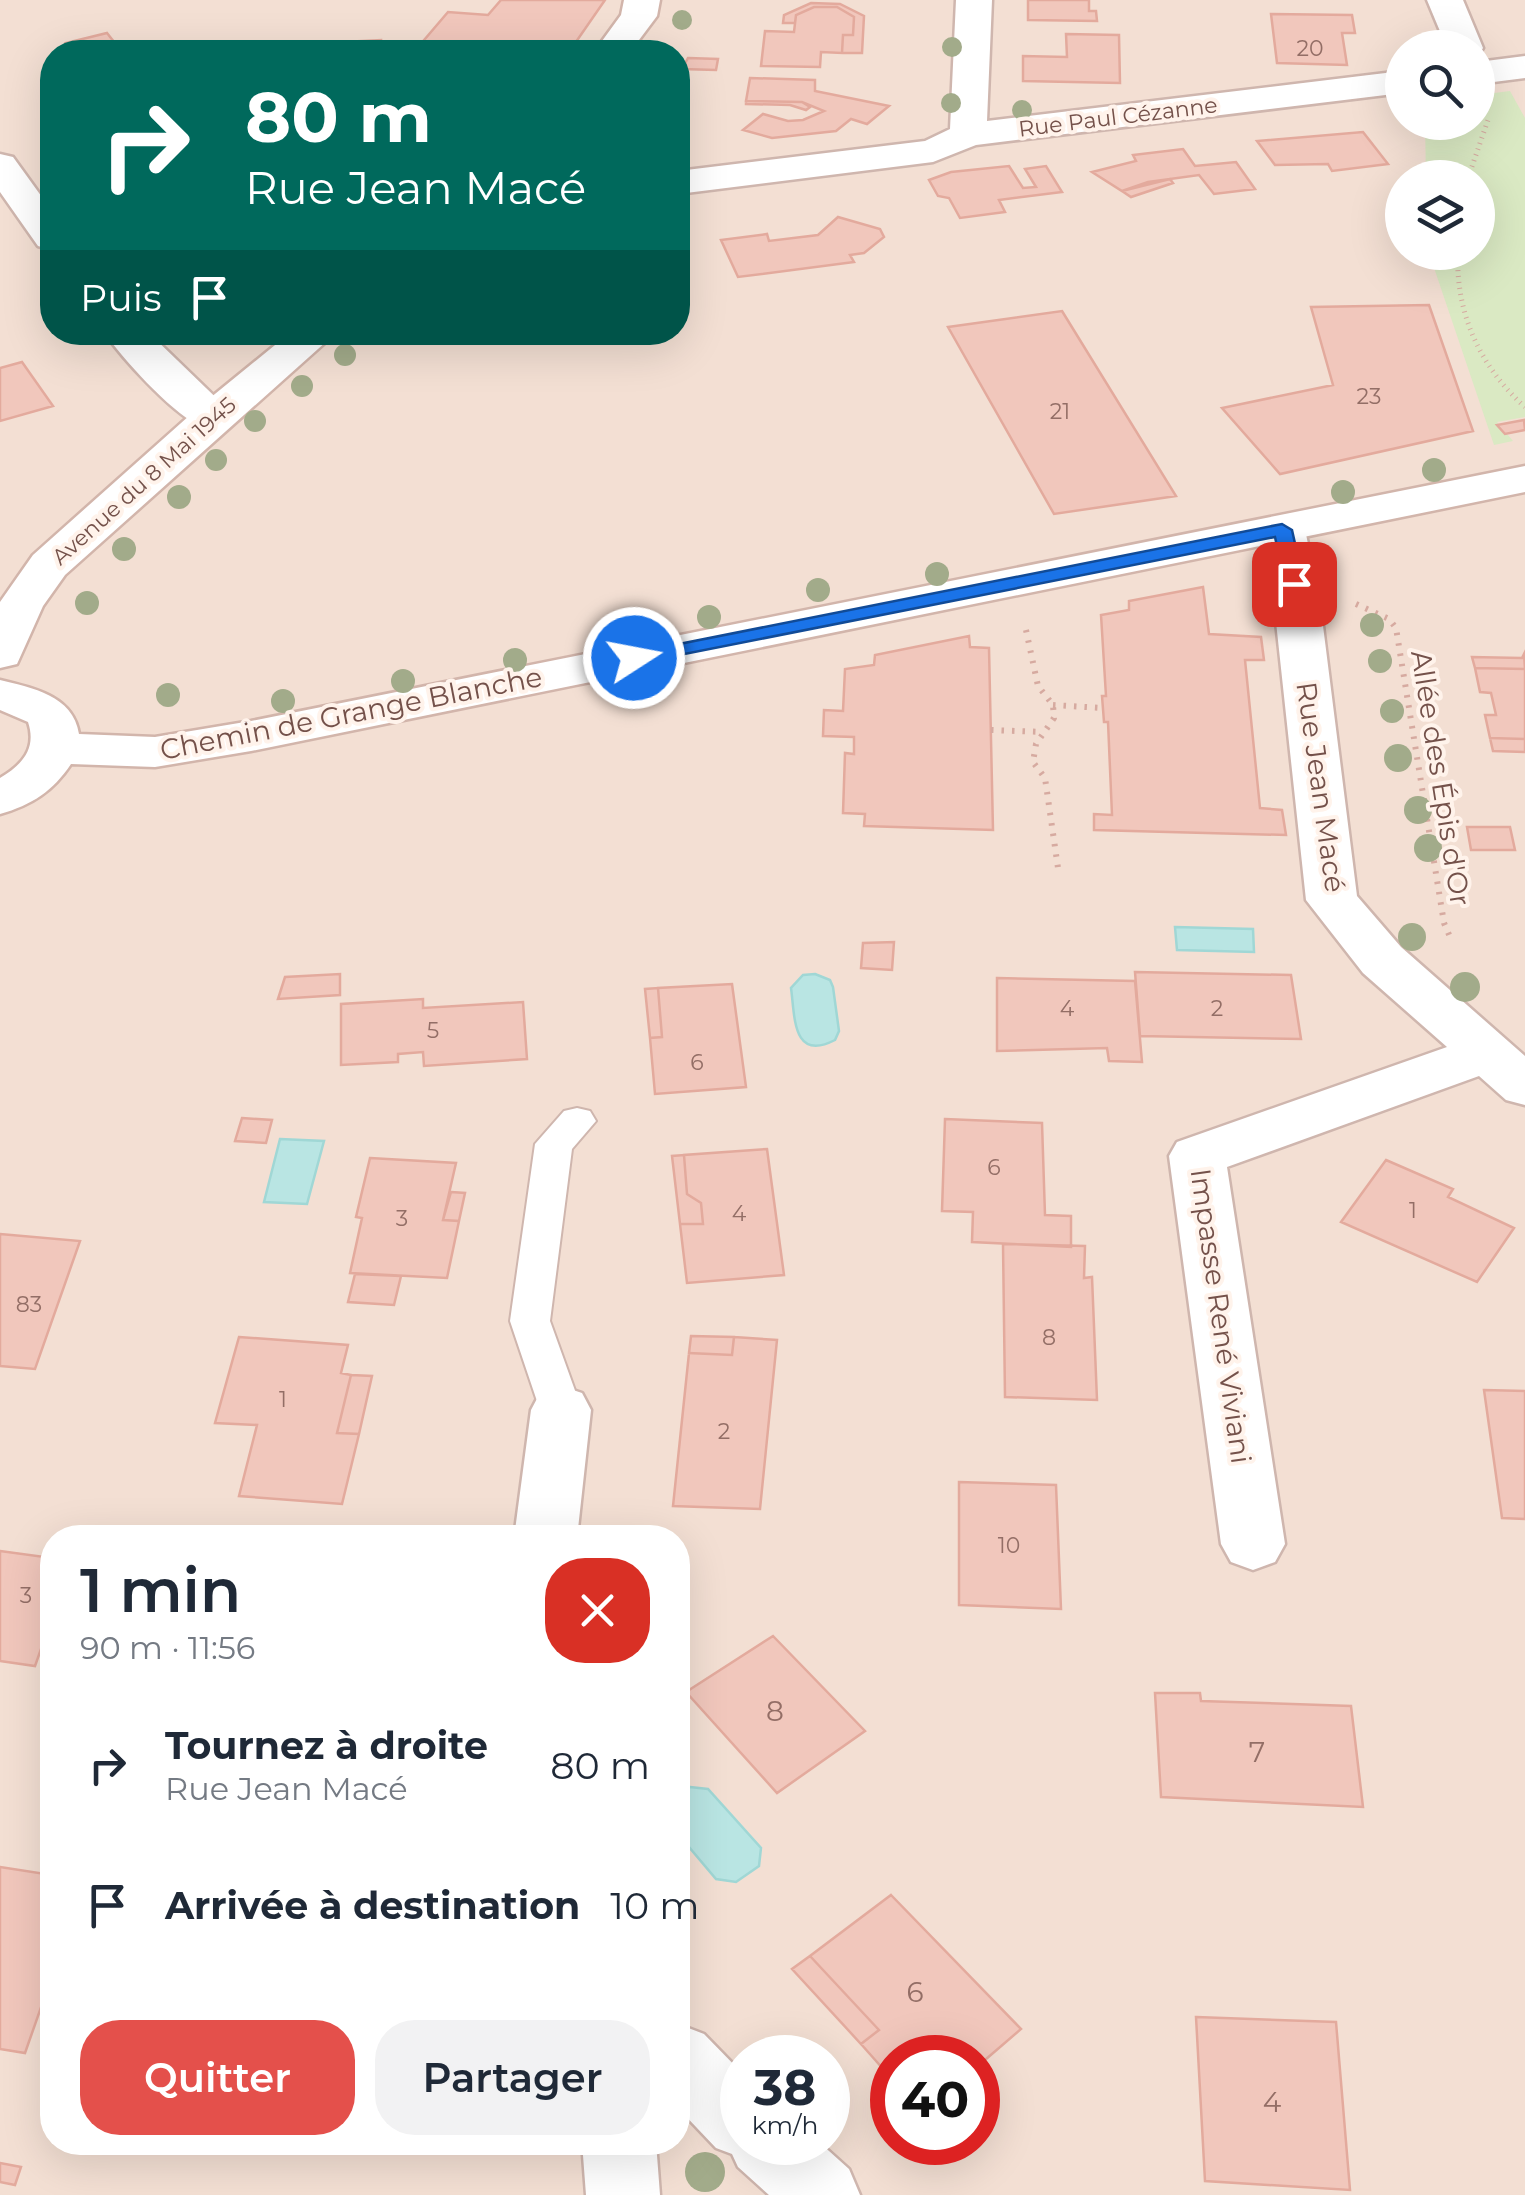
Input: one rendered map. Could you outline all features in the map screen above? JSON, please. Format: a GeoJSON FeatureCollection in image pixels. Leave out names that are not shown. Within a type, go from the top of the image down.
{"type":"FeatureCollection","features":[{"type":"Feature","properties":{"kind":"street"},"geometry":{"type":"LineString","coordinates":[[621,40],[639,16],[642,0]]}},
{"type":"Feature","properties":{"kind":"street"},"geometry":{"type":"LineString","coordinates":[[968,135],[974,0]]}},
{"type":"Feature","properties":{"kind":"street"},"geometry":{"type":"LineString","coordinates":[[1446,0],[1457,30]]}},
{"type":"Feature","properties":{"kind":"street"},"geometry":{"type":"LineString","coordinates":[[1495,71],[1525,68]]}},
{"type":"Feature","properties":{"kind":"street","name":"Rue Paul Cézanne"},"geometry":{"type":"LineString","coordinates":[[690,182],[933,151],[968,135],[1385,84]]}},
{"type":"Feature","properties":{"kind":"street"},"geometry":{"type":"LineString","coordinates":[[0,166],[40,221]]}},
{"type":"Feature","properties":{"kind":"street"},"geometry":{"type":"LineString","coordinates":[[137,345],[194,404],[214,416]]}},
{"type":"Feature","properties":{"kind":"street","name":"Avenue du 8 Mai 1945"},"geometry":{"type":"LineString","coordinates":[[0,654],[20,606],[49,565],[214,416],[301,345]]}},
{"type":"Feature","properties":{"kind":"street","name":"Chemin de Grange Blanche"},"geometry":{"type":"LineString","coordinates":[[57,748],[155,752],[251,736],[1525,478]]}},
{"type":"Feature","properties":{"kind":"street","name":"Rue Jean Macé"},"geometry":{"type":"LineString","coordinates":[[1282,530],[1296,594],[1332,900],[1382,960],[1513,1064]]}},
{"type":"Feature","properties":{"kind":"street"},"geometry":{"type":"LineString","coordinates":[[0,695],[32,704],[49,716],[57,731],[57,748],[48,766],[30,783],[0,798]]}},
{"type":"Feature","properties":{"kind":"street","name":"Impasse René Viviani"},"geometry":{"type":"LineString","coordinates":[[1253,1544],[1197,1156],[1513,1064]]}},
{"type":"Feature","properties":{"kind":"street"},"geometry":{"type":"LineString","coordinates":[[547,1525],[561,1410]]}},
{"type":"Feature","properties":{"kind":"street"},"geometry":{"type":"LineString","coordinates":[[620,2155],[623,2195]]}},
{"type":"Feature","properties":{"kind":"street"},"geometry":{"type":"LineString","coordinates":[[790,2165],[823,2195]]}},
{"type":"Feature","properties":{"kind":"lane"},"geometry":{"type":"LineString","coordinates":[[561,1410],[530,1321],[554,1144],[577,1121]]}},
{"type":"Feature","properties":{"kind":"path"},"geometry":{"type":"LineString","coordinates":[[1456,270],[1473,336],[1507,394],[1525,407]]}},
{"type":"Feature","properties":{"kind":"path","name":"Allée des Épis d'Or"},"geometry":{"type":"LineString","coordinates":[[1296,594],[1341,598],[1389,619],[1396,628],[1444,923],[1454,946]]}},
{"type":"Feature","properties":{"kind":"path"},"geometry":{"type":"LineString","coordinates":[[1023,619],[1038,686],[1053,705],[1054,718],[1036,744],[1033,762],[1045,778],[1058,868]]}},
{"type":"Feature","properties":{"kind":"path"},"geometry":{"type":"LineString","coordinates":[[1053,705],[1103,708]]}},
{"type":"Feature","properties":{"kind":"path"},"geometry":{"type":"LineString","coordinates":[[991,730],[1044,732]]}},
{"type":"Feature","properties":{"kind":"shaded area"},"geometry":{"type":"Polygon","coordinates":[[[0,0],[1525,0],[1525,2195],[0,2195],[0,0]]]}},
{"type":"Feature","properties":{"kind":"green space"},"geometry":{"type":"Polygon","coordinates":[[[1510,91],[1525,118],[1525,417],[1497,422],[1513,441],[1494,445],[1435,270],[1495,270],[1495,160],[1426,160],[1425,140],[1495,140],[1495,93],[1510,91]]]}},
{"type":"Feature","properties":{"kind":"water"},"geometry":{"type":"Polygon","coordinates":[[[1175,927],[1253,929],[1254,952],[1177,950],[1175,927]]]}},
{"type":"Feature","properties":{"kind":"water"},"geometry":{"type":"Polygon","coordinates":[[[815,974],[830,980],[833,987],[839,1031],[835,1040],[821,1045],[803,1041],[798,1033],[791,988],[803,975],[815,974]]]}},
{"type":"Feature","properties":{"kind":"water"},"geometry":{"type":"Polygon","coordinates":[[[280,1139],[324,1141],[307,1204],[264,1202],[280,1139]]]}},
{"type":"Feature","properties":{"kind":"water"},"geometry":{"type":"Polygon","coordinates":[[[690,1787],[708,1789],[761,1848],[759,1866],[736,1882],[716,1879],[690,1848],[690,1787]]]}},
{"type":"Feature","properties":{"kind":"building"},"geometry":{"type":"Polygon","coordinates":[[[501,0],[605,0],[577,40],[424,40],[448,12],[488,15],[501,0]]]}},
{"type":"Feature","properties":{"kind":"building"},"geometry":{"type":"Polygon","coordinates":[[[1028,0],[1089,0],[1089,11],[1096,11],[1097,21],[1028,20],[1028,0]]]}},
{"type":"Feature","properties":{"kind":"building"},"geometry":{"type":"Polygon","coordinates":[[[811,3],[840,4],[864,16],[862,53],[842,53],[843,35],[853,35],[854,17],[837,7],[814,7],[796,15],[795,23],[783,23],[784,15],[811,3]]]}},
{"type":"Feature","properties":{"kind":"building"},"geometry":{"type":"Polygon","coordinates":[[[814,7],[837,7],[854,17],[853,35],[843,35],[842,53],[821,52],[820,67],[761,66],[765,31],[794,32],[796,15],[814,7]]]}},
{"type":"Feature","properties":{"kind":"building"},"geometry":{"type":"Polygon","coordinates":[[[1271,14],[1352,15],[1355,33],[1342,33],[1347,65],[1277,63],[1271,14]]]}},
{"type":"Feature","properties":{"kind":"building"},"geometry":{"type":"Polygon","coordinates":[[[107,33],[113,40],[78,40],[107,33]]]}},
{"type":"Feature","properties":{"kind":"building"},"geometry":{"type":"Polygon","coordinates":[[[1066,34],[1119,35],[1120,83],[1023,81],[1023,56],[1067,57],[1066,34]]]}},
{"type":"Feature","properties":{"kind":"building"},"geometry":{"type":"Polygon","coordinates":[[[690,58],[718,59],[716,70],[690,69],[690,58]]]}},
{"type":"Feature","properties":{"kind":"building"},"geometry":{"type":"Polygon","coordinates":[[[750,78],[815,80],[815,91],[889,106],[867,124],[851,119],[836,131],[772,138],[743,130],[763,114],[788,121],[803,120],[824,111],[802,102],[746,101],[750,78]]]}},
{"type":"Feature","properties":{"kind":"building"},"geometry":{"type":"Polygon","coordinates":[[[746,101],[802,102],[810,107],[806,110],[746,101]]]}},
{"type":"Feature","properties":{"kind":"building"},"geometry":{"type":"Polygon","coordinates":[[[1363,132],[1385,164],[1332,171],[1328,164],[1275,165],[1257,141],[1363,132]]]}},
{"type":"Feature","properties":{"kind":"building"},"geometry":{"type":"Polygon","coordinates":[[[1183,149],[1195,166],[1236,162],[1255,189],[1214,194],[1199,175],[1148,182],[1122,191],[1092,172],[1136,161],[1133,155],[1183,149]]]}},
{"type":"Feature","properties":{"kind":"building"},"geometry":{"type":"Polygon","coordinates":[[[1009,166],[1023,188],[1036,187],[1025,169],[1046,166],[1062,192],[999,200],[1005,212],[960,218],[949,198],[938,196],[929,180],[951,172],[1009,166]]]}},
{"type":"Feature","properties":{"kind":"building"},"geometry":{"type":"Polygon","coordinates":[[[1170,179],[1173,183],[1131,197],[1122,191],[1170,179]]]}},
{"type":"Feature","properties":{"kind":"building"},"geometry":{"type":"Polygon","coordinates":[[[838,217],[880,229],[884,237],[864,253],[850,255],[854,262],[738,277],[721,240],[767,234],[769,241],[818,235],[838,217]]]}},
{"type":"Feature","properties":{"kind":"building"},"geometry":{"type":"Polygon","coordinates":[[[1429,305],[1473,431],[1280,474],[1222,408],[1333,385],[1311,307],[1429,305]]]}},
{"type":"Feature","properties":{"kind":"building"},"geometry":{"type":"Polygon","coordinates":[[[1062,311],[1176,496],[1054,514],[948,327],[1062,311]]]}},
{"type":"Feature","properties":{"kind":"building"},"geometry":{"type":"Polygon","coordinates":[[[22,362],[53,406],[0,421],[0,368],[22,362]]]}},
{"type":"Feature","properties":{"kind":"building"},"geometry":{"type":"Polygon","coordinates":[[[1524,420],[1525,430],[1505,434],[1497,425],[1524,420]]]}},
{"type":"Feature","properties":{"kind":"building"},"geometry":{"type":"Polygon","coordinates":[[[1203,587],[1209,634],[1261,637],[1264,660],[1245,660],[1260,808],[1282,810],[1286,835],[1094,830],[1094,814],[1112,815],[1108,722],[1104,722],[1102,696],[1106,696],[1101,615],[1129,610],[1129,601],[1203,587]]]}},
{"type":"Feature","properties":{"kind":"building"},"geometry":{"type":"Polygon","coordinates":[[[969,636],[970,647],[989,648],[993,830],[864,826],[865,814],[843,813],[845,753],[854,754],[854,737],[823,736],[824,710],[843,711],[845,669],[874,665],[875,655],[969,636]]]}},
{"type":"Feature","properties":{"kind":"building"},"geometry":{"type":"Polygon","coordinates":[[[1524,654],[1525,669],[1475,668],[1472,657],[1522,658],[1524,654]]]}},
{"type":"Feature","properties":{"kind":"building"},"geometry":{"type":"Polygon","coordinates":[[[1475,668],[1525,669],[1525,739],[1490,738],[1485,715],[1496,715],[1491,693],[1480,692],[1475,668]]]}},
{"type":"Feature","properties":{"kind":"building"},"geometry":{"type":"Polygon","coordinates":[[[1490,738],[1525,739],[1525,752],[1493,751],[1490,738]]]}},
{"type":"Feature","properties":{"kind":"building"},"geometry":{"type":"Polygon","coordinates":[[[1467,827],[1510,827],[1515,850],[1471,850],[1467,827]]]}},
{"type":"Feature","properties":{"kind":"building"},"geometry":{"type":"Polygon","coordinates":[[[894,942],[892,970],[861,968],[863,943],[894,942]]]}},
{"type":"Feature","properties":{"kind":"building"},"geometry":{"type":"Polygon","coordinates":[[[1135,972],[1291,975],[1301,1039],[1140,1036],[1135,972]]]}},
{"type":"Feature","properties":{"kind":"building"},"geometry":{"type":"Polygon","coordinates":[[[340,974],[340,995],[278,999],[285,977],[340,974]]]}},
{"type":"Feature","properties":{"kind":"building"},"geometry":{"type":"Polygon","coordinates":[[[997,978],[1135,981],[1142,1062],[1109,1061],[1107,1048],[997,1051],[997,978]]]}},
{"type":"Feature","properties":{"kind":"building"},"geometry":{"type":"Polygon","coordinates":[[[732,984],[746,1087],[655,1094],[650,1038],[662,1037],[658,988],[732,984]]]}},
{"type":"Feature","properties":{"kind":"building"},"geometry":{"type":"Polygon","coordinates":[[[658,988],[662,1037],[650,1038],[645,989],[658,988]]]}},
{"type":"Feature","properties":{"kind":"building"},"geometry":{"type":"Polygon","coordinates":[[[423,999],[423,1008],[523,1002],[527,1059],[424,1066],[423,1052],[398,1054],[398,1062],[341,1065],[341,1004],[423,999]]]}},
{"type":"Feature","properties":{"kind":"building"},"geometry":{"type":"Polygon","coordinates":[[[242,1118],[272,1120],[266,1143],[235,1141],[242,1118]]]}},
{"type":"Feature","properties":{"kind":"building"},"geometry":{"type":"Polygon","coordinates":[[[945,1119],[1042,1123],[1045,1215],[1071,1216],[1071,1247],[972,1242],[973,1212],[942,1211],[945,1119]]]}},
{"type":"Feature","properties":{"kind":"building"},"geometry":{"type":"Polygon","coordinates":[[[767,1149],[784,1275],[687,1283],[680,1224],[703,1224],[701,1203],[687,1194],[684,1155],[767,1149]]]}},
{"type":"Feature","properties":{"kind":"building"},"geometry":{"type":"Polygon","coordinates":[[[684,1155],[687,1194],[701,1203],[703,1224],[680,1224],[672,1156],[684,1155]]]}},
{"type":"Feature","properties":{"kind":"building"},"geometry":{"type":"Polygon","coordinates":[[[370,1158],[456,1163],[443,1220],[459,1221],[447,1278],[350,1273],[362,1218],[356,1217],[370,1158]]]}},
{"type":"Feature","properties":{"kind":"building"},"geometry":{"type":"Polygon","coordinates":[[[1386,1160],[1453,1189],[1448,1197],[1514,1228],[1477,1282],[1341,1222],[1386,1160]]]}},
{"type":"Feature","properties":{"kind":"building"},"geometry":{"type":"Polygon","coordinates":[[[451,1192],[465,1193],[459,1221],[443,1220],[451,1192]]]}},
{"type":"Feature","properties":{"kind":"building"},"geometry":{"type":"Polygon","coordinates":[[[0,1234],[80,1241],[35,1369],[0,1366],[0,1234]]]}},
{"type":"Feature","properties":{"kind":"building"},"geometry":{"type":"Polygon","coordinates":[[[1003,1244],[1085,1246],[1084,1278],[1092,1277],[1097,1400],[1005,1397],[1003,1244]]]}},
{"type":"Feature","properties":{"kind":"building"},"geometry":{"type":"Polygon","coordinates":[[[355,1274],[401,1276],[394,1305],[348,1302],[355,1274]]]}},
{"type":"Feature","properties":{"kind":"building"},"geometry":{"type":"Polygon","coordinates":[[[691,1336],[734,1337],[732,1355],[689,1353],[691,1336]]]}},
{"type":"Feature","properties":{"kind":"building"},"geometry":{"type":"Polygon","coordinates":[[[239,1337],[348,1345],[341,1373],[351,1375],[337,1433],[359,1434],[342,1504],[239,1496],[257,1425],[215,1423],[239,1337]]]}},
{"type":"Feature","properties":{"kind":"building"},"geometry":{"type":"Polygon","coordinates":[[[734,1337],[777,1340],[760,1509],[673,1506],[689,1353],[732,1355],[734,1337]]]}},
{"type":"Feature","properties":{"kind":"building"},"geometry":{"type":"Polygon","coordinates":[[[351,1375],[372,1376],[359,1434],[337,1433],[351,1375]]]}},
{"type":"Feature","properties":{"kind":"building"},"geometry":{"type":"Polygon","coordinates":[[[1484,1390],[1525,1391],[1525,1519],[1502,1518],[1484,1390]]]}},
{"type":"Feature","properties":{"kind":"building"},"geometry":{"type":"Polygon","coordinates":[[[959,1482],[1056,1485],[1061,1609],[959,1605],[959,1482]]]}},
{"type":"Feature","properties":{"kind":"building"},"geometry":{"type":"Polygon","coordinates":[[[0,1551],[40,1556],[40,1652],[35,1666],[0,1661],[0,1551]]]}},
{"type":"Feature","properties":{"kind":"building"},"geometry":{"type":"Polygon","coordinates":[[[773,1636],[865,1731],[777,1793],[690,1696],[690,1689],[773,1636]]]}},
{"type":"Feature","properties":{"kind":"building"},"geometry":{"type":"Polygon","coordinates":[[[1155,1693],[1200,1693],[1201,1701],[1351,1706],[1363,1807],[1161,1797],[1155,1693]]]}},
{"type":"Feature","properties":{"kind":"building"},"geometry":{"type":"Polygon","coordinates":[[[0,1867],[40,1873],[40,2010],[25,2053],[0,2049],[0,1867]]]}},
{"type":"Feature","properties":{"kind":"building"},"geometry":{"type":"Polygon","coordinates":[[[891,1895],[1021,2029],[1000,2047],[1000,2035],[873,2035],[879,2030],[810,1956],[891,1895]]]}},
{"type":"Feature","properties":{"kind":"building"},"geometry":{"type":"Polygon","coordinates":[[[810,1956],[879,2030],[861,2044],[792,1969],[810,1956]]]}},
{"type":"Feature","properties":{"kind":"building"},"geometry":{"type":"Polygon","coordinates":[[[1196,2017],[1336,2022],[1350,2190],[1205,2181],[1196,2017]]]}},
{"type":"Feature","properties":{"kind":"building"},"geometry":{"type":"Polygon","coordinates":[[[870,2037],[870,2054],[861,2044],[870,2037]]]}},
{"type":"Feature","properties":{"kind":"building"},"geometry":{"type":"Polygon","coordinates":[[[0,2163],[21,2167],[15,2185],[0,2182],[0,2163]]]}},
{"type":"Feature","properties":{"kind":"route"},"geometry":{"type":"LineString","coordinates":[[634,658],[1282,530],[1294,584]]}}]}
